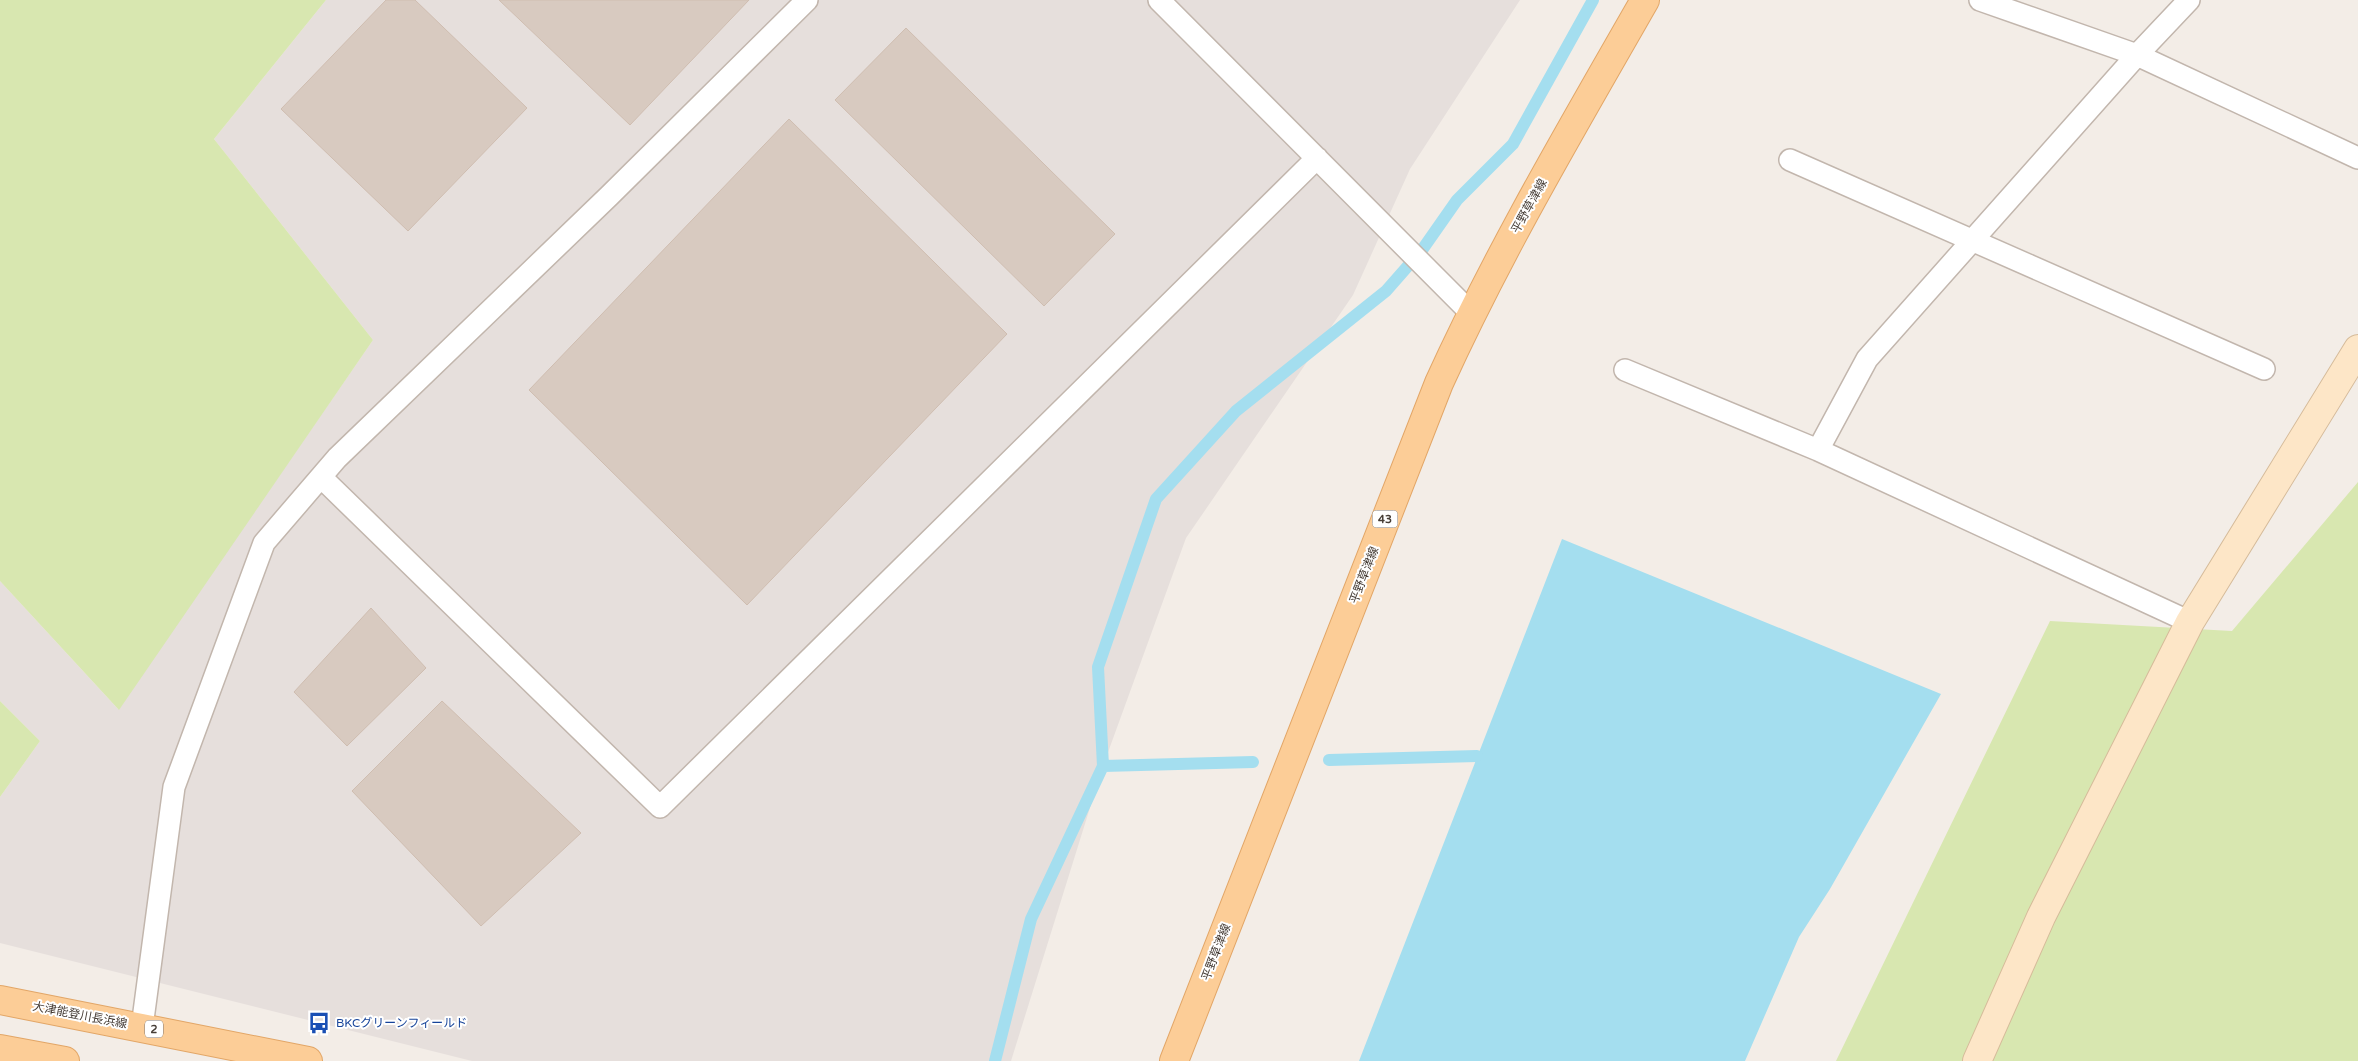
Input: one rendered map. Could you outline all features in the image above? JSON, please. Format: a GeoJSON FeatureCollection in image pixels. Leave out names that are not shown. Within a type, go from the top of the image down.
{"type":"FeatureCollection","features":[{"type":"Feature","properties":{"kind":"main road","name":"平野草津線"},"geometry":{"type":"LineString","coordinates":[[1174,1061],[1439,383],[1471,313],[1556,156],[1645,0]]}},
{"type":"Feature","properties":{"kind":"main road","name":"大津能登川長浜線"},"geometry":{"type":"LineString","coordinates":[[0,1000],[308,1061]]}},
{"type":"Feature","properties":{"kind":"main road"},"geometry":{"type":"LineString","coordinates":[[0,1049],[66,1061]]}},
{"type":"Feature","properties":{"kind":"street"},"geometry":{"type":"LineString","coordinates":[[1977,1061],[2041,917],[2190,622],[2358,349]]}},
{"type":"Feature","properties":{"kind":"lane"},"geometry":{"type":"LineString","coordinates":[[142,1027],[174,787],[264,543],[337,458],[609,196],[807,0]]}},
{"type":"Feature","properties":{"kind":"lane"},"geometry":{"type":"LineString","coordinates":[[1160,0],[1471,313]]}},
{"type":"Feature","properties":{"kind":"lane"},"geometry":{"type":"LineString","coordinates":[[1980,0],[2137,55],[2358,158]]}},
{"type":"Feature","properties":{"kind":"lane"},"geometry":{"type":"LineString","coordinates":[[1818,450],[1867,359],[2137,55],[2189,0]]}},
{"type":"Feature","properties":{"kind":"lane"},"geometry":{"type":"LineString","coordinates":[[321,477],[660,808],[1317,158]]}},
{"type":"Feature","properties":{"kind":"lane"},"geometry":{"type":"LineString","coordinates":[[1790,160],[2264,369]]}},
{"type":"Feature","properties":{"kind":"lane"},"geometry":{"type":"LineString","coordinates":[[1625,370],[1818,450],[2190,622]]}},
{"type":"Feature","properties":{"kind":"shaded area"},"geometry":{"type":"Polygon","coordinates":[[[326,0],[1520,0],[1410,169],[1353,295],[1186,538],[1103,766],[1011,1061],[472,1061],[0,943],[0,797],[40,741],[0,701],[0,581],[118,709],[373,340],[214,139],[326,0]]]}},
{"type":"Feature","properties":{"kind":"green space"},"geometry":{"type":"Polygon","coordinates":[[[0,0],[326,0],[214,139],[373,340],[119,710],[0,581],[0,0]]]}},
{"type":"Feature","properties":{"kind":"green space"},"geometry":{"type":"Polygon","coordinates":[[[2358,482],[2358,1061],[1836,1061],[2050,621],[2232,631],[2358,482]]]}},
{"type":"Feature","properties":{"kind":"green space"},"geometry":{"type":"Polygon","coordinates":[[[0,701],[40,741],[0,797],[0,701]]]}},
{"type":"Feature","properties":{"kind":"water"},"geometry":{"type":"Polygon","coordinates":[[[1562,539],[1941,694],[1830,889],[1799,937],[1745,1061],[1359,1061],[1562,539]]]}},
{"type":"Feature","properties":{"kind":"building"},"geometry":{"type":"Polygon","coordinates":[[[386,0],[415,0],[527,108],[408,231],[281,109],[386,0]]]}},
{"type":"Feature","properties":{"kind":"building"},"geometry":{"type":"Polygon","coordinates":[[[499,0],[749,0],[630,125],[499,0]]]}},
{"type":"Feature","properties":{"kind":"building"},"geometry":{"type":"Polygon","coordinates":[[[906,28],[1115,234],[1044,306],[835,100],[906,28]]]}},
{"type":"Feature","properties":{"kind":"building"},"geometry":{"type":"Polygon","coordinates":[[[789,119],[1007,334],[747,605],[529,390],[789,119]]]}},
{"type":"Feature","properties":{"kind":"building"},"geometry":{"type":"Polygon","coordinates":[[[371,608],[426,668],[347,746],[294,692],[371,608]]]}},
{"type":"Feature","properties":{"kind":"building"},"geometry":{"type":"Polygon","coordinates":[[[442,701],[581,833],[481,926],[352,791],[442,701]]]}},
{"type":"Feature","properties":{"kind":"waterway"},"geometry":{"type":"LineString","coordinates":[[995,1061],[1031,919],[1103,766],[1098,667],[1156,499],[1236,411],[1386,291],[1422,250],[1457,200],[1513,144],[1593,0]]}},
{"type":"Feature","properties":{"kind":"waterway"},"geometry":{"type":"LineString","coordinates":[[1329,760],[1477,756]]}},
{"type":"Feature","properties":{"kind":"waterway"},"geometry":{"type":"LineString","coordinates":[[1103,766],[1253,762]]}},
{"type":"Feature","properties":{"kind":"place","name":"BKCグリーンフィールド"},"geometry":{"type":"Point","coordinates":[319,1023]}}]}
